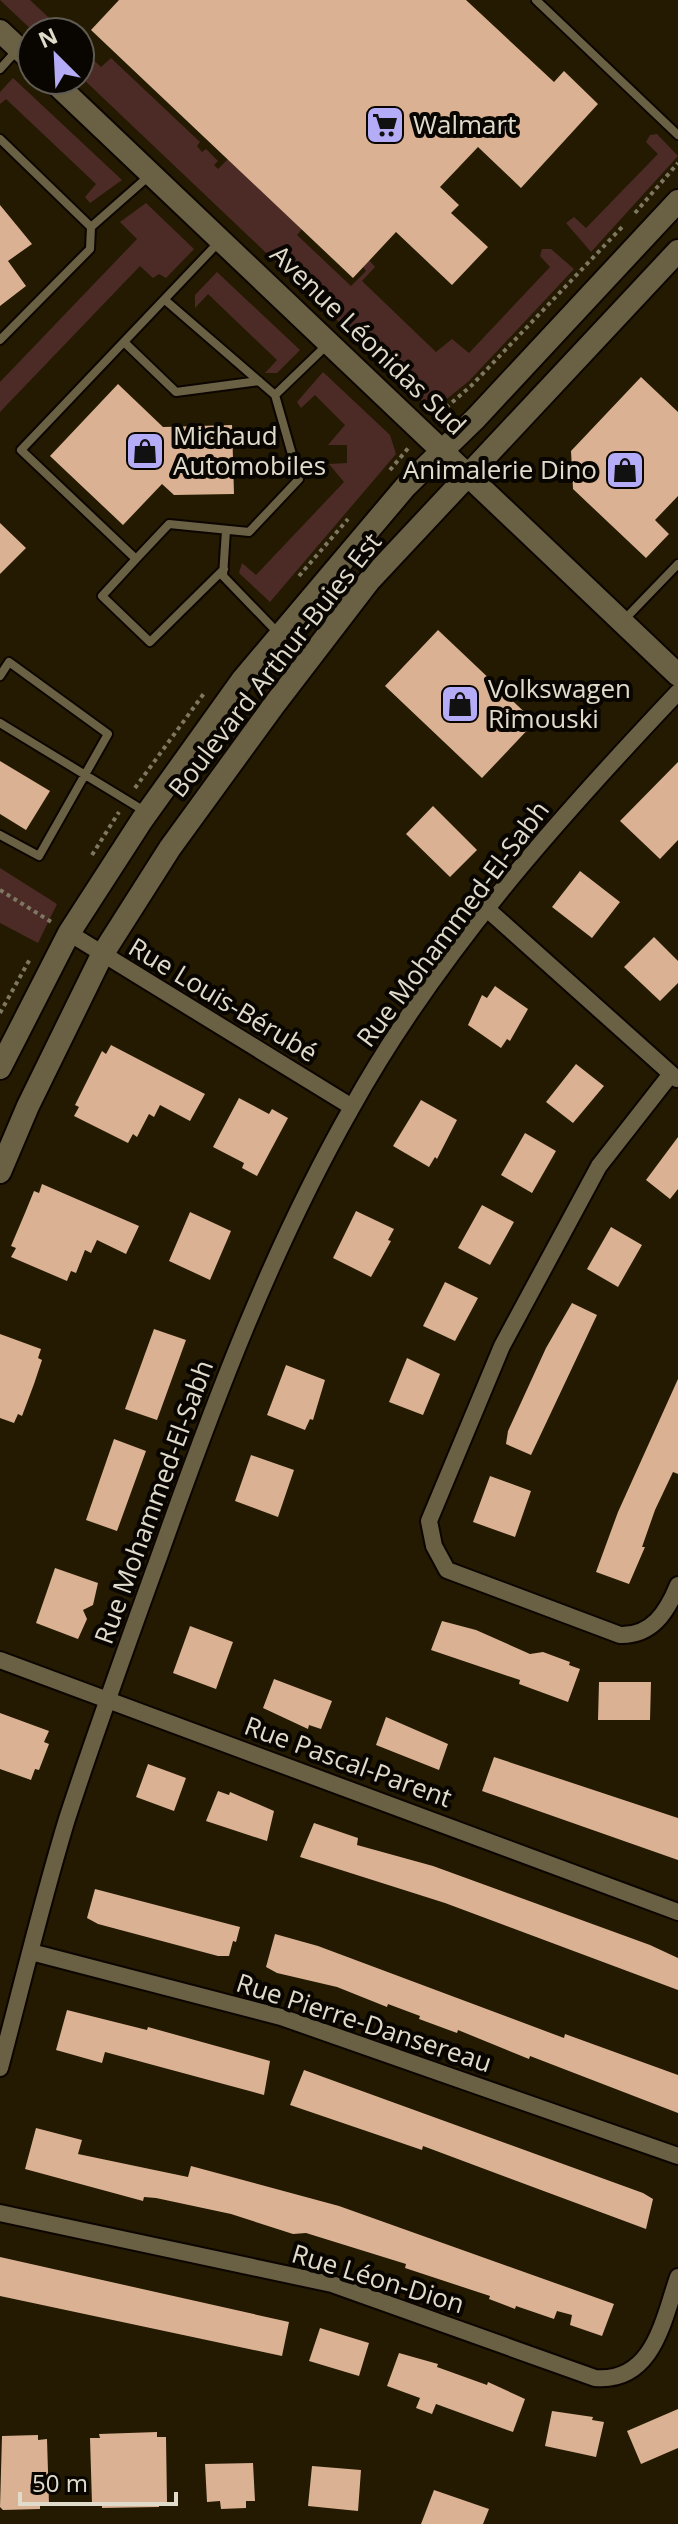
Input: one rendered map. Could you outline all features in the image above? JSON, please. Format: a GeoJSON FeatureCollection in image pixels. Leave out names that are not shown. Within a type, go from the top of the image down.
{"type":"FeatureCollection","features":[{"type":"Feature","properties":{"kind":"street"},"geometry":{"type":"LineString","coordinates":[[0,31],[16,46]]}},
{"type":"Feature","properties":{"kind":"street","name":"Avenue Léonidas Sud"},"geometry":{"type":"LineString","coordinates":[[69,96],[678,675]]}},
{"type":"Feature","properties":{"kind":"street","name":"Boulevard Arthur-Buies Est"},"geometry":{"type":"LineString","coordinates":[[0,1068],[69,933],[148,813],[279,634],[365,532],[678,201]]}},
{"type":"Feature","properties":{"kind":"street","name":"Boulevard Arthur-Buies Est"},"geometry":{"type":"LineString","coordinates":[[0,1172],[28,1106],[102,955],[170,848],[283,693],[369,581],[678,251]]}},
{"type":"Feature","properties":{"kind":"street","name":"Rue Mohammed-El-Sabh"},"geometry":{"type":"LineString","coordinates":[[108,1700],[248,1317],[352,1107],[410,1015],[487,909],[562,816],[678,692]]}},
{"type":"Feature","properties":{"kind":"street"},"geometry":{"type":"LineString","coordinates":[[487,909],[675,1077],[599,1166],[502,1346],[429,1521],[434,1546],[447,1570],[620,1635],[635,1635],[652,1626],[668,1609],[678,1585]]}},
{"type":"Feature","properties":{"kind":"street","name":"Rue Louis-Bérubé"},"geometry":{"type":"LineString","coordinates":[[69,933],[352,1107]]}},
{"type":"Feature","properties":{"kind":"street","name":"Rue Pascal-Parent"},"geometry":{"type":"LineString","coordinates":[[0,1660],[678,1912]]}},
{"type":"Feature","properties":{"kind":"street"},"geometry":{"type":"LineString","coordinates":[[0,2068],[67,1821],[108,1700]]}},
{"type":"Feature","properties":{"kind":"street","name":"Rue Pierre-Dansereau"},"geometry":{"type":"LineString","coordinates":[[31,1952],[281,2017],[678,2156]]}},
{"type":"Feature","properties":{"kind":"street","name":"Rue Léon-Dion"},"geometry":{"type":"LineString","coordinates":[[0,2213],[332,2284],[595,2378],[618,2377],[642,2363],[654,2346],[678,2277]]}},
{"type":"Feature","properties":{"kind":"lane"},"geometry":{"type":"LineString","coordinates":[[536,0],[678,135]]}},
{"type":"Feature","properties":{"kind":"lane"},"geometry":{"type":"LineString","coordinates":[[0,139],[91,227]]}},
{"type":"Feature","properties":{"kind":"lane"},"geometry":{"type":"LineString","coordinates":[[0,340],[90,249],[91,227],[151,174]]}},
{"type":"Feature","properties":{"kind":"lane"},"geometry":{"type":"LineString","coordinates":[[136,559],[21,450],[222,240]]}},
{"type":"Feature","properties":{"kind":"lane"},"geometry":{"type":"LineString","coordinates":[[165,300],[275,395],[299,479],[249,532],[169,524],[102,596],[150,642],[224,569]]}},
{"type":"Feature","properties":{"kind":"lane"},"geometry":{"type":"LineString","coordinates":[[124,342],[176,392],[259,381]]}},
{"type":"Feature","properties":{"kind":"lane"},"geometry":{"type":"LineString","coordinates":[[275,395],[330,342]]}},
{"type":"Feature","properties":{"kind":"lane"},"geometry":{"type":"LineString","coordinates":[[226,530],[223,576],[279,634]]}},
{"type":"Feature","properties":{"kind":"lane"},"geometry":{"type":"LineString","coordinates":[[623,621],[678,564]]}},
{"type":"Feature","properties":{"kind":"lane"},"geometry":{"type":"LineString","coordinates":[[0,676],[9,662],[108,734],[39,856],[0,835]]}},
{"type":"Feature","properties":{"kind":"lane"},"geometry":{"type":"LineString","coordinates":[[0,723],[148,813]]}},
{"type":"Feature","properties":{"kind":"path"},"geometry":{"type":"LineString","coordinates":[[0,890],[69,933]]}},
{"type":"Feature","properties":{"kind":"shaded area"},"geometry":{"type":"Polygon","coordinates":[[[0,0],[30,0],[47,16],[17,16],[0,0]]]}},
{"type":"Feature","properties":{"kind":"shaded area"},"geometry":{"type":"Polygon","coordinates":[[[111,58],[200,142],[197,146],[202,152],[206,149],[218,161],[214,165],[218,169],[228,159],[302,229],[297,235],[351,286],[366,271],[363,267],[369,260],[375,267],[362,281],[436,352],[452,339],[469,353],[550,267],[540,256],[542,249],[551,249],[574,269],[469,381],[443,402],[442,407],[421,400],[96,91],[96,62],[101,67],[111,58]]]}},
{"type":"Feature","properties":{"kind":"shaded area"},"geometry":{"type":"Polygon","coordinates":[[[13,78],[16,81],[16,96],[32,96],[122,180],[90,203],[85,197],[96,184],[6,99],[0,104],[0,92],[13,78]]]}},
{"type":"Feature","properties":{"kind":"shaded area"},"geometry":{"type":"Polygon","coordinates":[[[657,134],[678,156],[591,252],[566,223],[574,217],[586,228],[658,154],[646,142],[650,135],[657,134]]]}},
{"type":"Feature","properties":{"kind":"shaded area"},"geometry":{"type":"Polygon","coordinates":[[[146,203],[194,249],[166,278],[159,274],[153,278],[140,266],[0,412],[0,382],[137,239],[120,222],[146,203]]]}},
{"type":"Feature","properties":{"kind":"shaded area"},"geometry":{"type":"Polygon","coordinates":[[[217,272],[300,350],[277,373],[265,373],[277,360],[208,294],[195,308],[195,295],[217,272]]]}},
{"type":"Feature","properties":{"kind":"shaded area"},"geometry":{"type":"Polygon","coordinates":[[[323,372],[390,435],[396,454],[270,602],[239,573],[242,563],[256,575],[344,482],[329,464],[347,463],[347,445],[328,445],[345,425],[315,395],[301,408],[297,402],[323,372]]]}},
{"type":"Feature","properties":{"kind":"shaded area"},"geometry":{"type":"Polygon","coordinates":[[[0,868],[57,904],[38,943],[0,923],[0,868]]]}},
{"type":"Feature","properties":{"kind":"building","name":"Walmart"},"geometry":{"type":"Polygon","coordinates":[[[119,0],[466,0],[554,82],[564,71],[598,104],[521,188],[478,147],[440,187],[459,205],[451,213],[488,247],[452,285],[396,232],[353,278],[96,35],[96,25],[119,0]]]}},
{"type":"Feature","properties":{"kind":"building"},"geometry":{"type":"Polygon","coordinates":[[[0,205],[32,244],[8,261],[26,286],[0,306],[0,205]]]}},
{"type":"Feature","properties":{"kind":"building","name":"Animalerie Dino"},"geometry":{"type":"Polygon","coordinates":[[[641,377],[678,412],[678,496],[655,520],[669,534],[646,558],[573,489],[571,451],[641,377]]]}},
{"type":"Feature","properties":{"kind":"building","name":"Michaud Automobiles"},"geometry":{"type":"Polygon","coordinates":[[[118,384],[163,427],[232,425],[234,494],[174,495],[162,484],[123,525],[50,456],[118,384]]]}},
{"type":"Feature","properties":{"kind":"building"},"geometry":{"type":"Polygon","coordinates":[[[0,523],[26,548],[0,574],[0,523]]]}},
{"type":"Feature","properties":{"kind":"building","name":"Volkswagen Rimouski"},"geometry":{"type":"Polygon","coordinates":[[[438,630],[535,722],[482,778],[385,686],[438,630]]]}},
{"type":"Feature","properties":{"kind":"building"},"geometry":{"type":"Polygon","coordinates":[[[0,761],[50,791],[26,830],[0,814],[0,761]]]}},
{"type":"Feature","properties":{"kind":"building"},"geometry":{"type":"Polygon","coordinates":[[[678,762],[678,840],[660,859],[620,821],[678,762]]]}},
{"type":"Feature","properties":{"kind":"building"},"geometry":{"type":"Polygon","coordinates":[[[433,806],[477,850],[450,877],[406,834],[433,806]]]}},
{"type":"Feature","properties":{"kind":"building"},"geometry":{"type":"Polygon","coordinates":[[[580,871],[620,902],[592,938],[552,907],[580,871]]]}},
{"type":"Feature","properties":{"kind":"building"},"geometry":{"type":"Polygon","coordinates":[[[654,937],[678,961],[678,983],[660,1001],[624,967],[654,937]]]}},
{"type":"Feature","properties":{"kind":"building"},"geometry":{"type":"Polygon","coordinates":[[[495,986],[528,1009],[510,1041],[507,1039],[501,1048],[468,1025],[482,995],[487,998],[495,986]]]}},
{"type":"Feature","properties":{"kind":"building"},"geometry":{"type":"Polygon","coordinates":[[[111,1045],[205,1094],[190,1121],[160,1105],[154,1117],[149,1114],[137,1137],[133,1134],[128,1143],[74,1116],[79,1107],[75,1105],[102,1051],[106,1054],[111,1045]]]}},
{"type":"Feature","properties":{"kind":"building"},"geometry":{"type":"Polygon","coordinates":[[[576,1064],[604,1086],[573,1123],[546,1102],[576,1064]]]}},
{"type":"Feature","properties":{"kind":"building"},"geometry":{"type":"Polygon","coordinates":[[[239,1098],[269,1114],[272,1109],[288,1118],[257,1176],[242,1168],[244,1163],[213,1147],[239,1098]]]}},
{"type":"Feature","properties":{"kind":"building"},"geometry":{"type":"Polygon","coordinates":[[[421,1100],[457,1120],[437,1159],[435,1157],[429,1167],[393,1146],[421,1100]]]}},
{"type":"Feature","properties":{"kind":"building"},"geometry":{"type":"Polygon","coordinates":[[[525,1133],[556,1151],[532,1193],[501,1175],[525,1133]]]}},
{"type":"Feature","properties":{"kind":"building"},"geometry":{"type":"Polygon","coordinates":[[[678,1137],[678,1189],[670,1199],[646,1180],[678,1137]]]}},
{"type":"Feature","properties":{"kind":"building"},"geometry":{"type":"Polygon","coordinates":[[[42,1184],[139,1226],[126,1254],[97,1240],[91,1253],[85,1250],[76,1273],[71,1271],[67,1281],[11,1257],[16,1248],[11,1246],[34,1191],[39,1193],[42,1184]]]}},
{"type":"Feature","properties":{"kind":"building"},"geometry":{"type":"Polygon","coordinates":[[[482,1205],[514,1222],[490,1265],[458,1248],[482,1205]]]}},
{"type":"Feature","properties":{"kind":"building"},"geometry":{"type":"Polygon","coordinates":[[[356,1211],[394,1229],[388,1240],[391,1241],[371,1277],[333,1258],[356,1211]]]}},
{"type":"Feature","properties":{"kind":"building"},"geometry":{"type":"Polygon","coordinates":[[[190,1212],[231,1231],[210,1280],[169,1261],[190,1212]]]}},
{"type":"Feature","properties":{"kind":"building"},"geometry":{"type":"Polygon","coordinates":[[[611,1227],[642,1245],[618,1287],[587,1269],[611,1227]]]}},
{"type":"Feature","properties":{"kind":"building"},"geometry":{"type":"Polygon","coordinates":[[[445,1282],[478,1298],[455,1341],[423,1326],[445,1282]]]}},
{"type":"Feature","properties":{"kind":"building"},"geometry":{"type":"Polygon","coordinates":[[[572,1303],[597,1315],[531,1455],[506,1444],[508,1431],[546,1348],[572,1303]]]}},
{"type":"Feature","properties":{"kind":"building"},"geometry":{"type":"Polygon","coordinates":[[[154,1329],[186,1340],[157,1420],[125,1409],[154,1329]]]}},
{"type":"Feature","properties":{"kind":"building"},"geometry":{"type":"Polygon","coordinates":[[[0,1334],[41,1349],[38,1358],[42,1360],[34,1384],[22,1416],[18,1414],[14,1423],[0,1418],[0,1334]]]}},
{"type":"Feature","properties":{"kind":"building"},"geometry":{"type":"Polygon","coordinates":[[[407,1358],[440,1374],[423,1415],[389,1402],[407,1358]]]}},
{"type":"Feature","properties":{"kind":"building"},"geometry":{"type":"Polygon","coordinates":[[[286,1365],[325,1380],[313,1420],[310,1419],[305,1430],[267,1415],[286,1365]]]}},
{"type":"Feature","properties":{"kind":"building"},"geometry":{"type":"Polygon","coordinates":[[[678,1379],[678,1474],[673,1472],[655,1510],[642,1547],[645,1547],[629,1584],[596,1572],[618,1512],[678,1379]]]}},
{"type":"Feature","properties":{"kind":"building"},"geometry":{"type":"Polygon","coordinates":[[[114,1439],[146,1451],[117,1531],[86,1520],[114,1439]]]}},
{"type":"Feature","properties":{"kind":"building"},"geometry":{"type":"Polygon","coordinates":[[[251,1455],[294,1470],[278,1517],[235,1501],[251,1455]]]}},
{"type":"Feature","properties":{"kind":"building"},"geometry":{"type":"Polygon","coordinates":[[[490,1476],[531,1491],[515,1537],[473,1522],[490,1476]]]}},
{"type":"Feature","properties":{"kind":"building"},"geometry":{"type":"Polygon","coordinates":[[[55,1568],[98,1583],[93,1605],[83,1610],[87,1619],[78,1639],[36,1623],[55,1568]]]}},
{"type":"Feature","properties":{"kind":"building"},"geometry":{"type":"Polygon","coordinates":[[[442,1621],[476,1630],[530,1654],[543,1652],[570,1662],[569,1665],[580,1669],[568,1702],[519,1684],[520,1680],[431,1650],[442,1621]]]}},
{"type":"Feature","properties":{"kind":"building"},"geometry":{"type":"Polygon","coordinates":[[[190,1626],[233,1642],[216,1689],[173,1673],[190,1626]]]}},
{"type":"Feature","properties":{"kind":"building"},"geometry":{"type":"Polygon","coordinates":[[[274,1679],[332,1701],[321,1729],[309,1725],[308,1729],[263,1708],[274,1679]]]}},
{"type":"Feature","properties":{"kind":"building"},"geometry":{"type":"Polygon","coordinates":[[[599,1682],[651,1682],[650,1720],[598,1720],[599,1682]]]}},
{"type":"Feature","properties":{"kind":"building"},"geometry":{"type":"Polygon","coordinates":[[[0,1713],[49,1731],[44,1742],[49,1744],[39,1770],[35,1769],[31,1780],[0,1769],[0,1713]]]}},
{"type":"Feature","properties":{"kind":"building"},"geometry":{"type":"Polygon","coordinates":[[[386,1717],[448,1744],[439,1770],[376,1745],[386,1717]]]}},
{"type":"Feature","properties":{"kind":"building"},"geometry":{"type":"Polygon","coordinates":[[[494,1757],[678,1818],[678,1860],[482,1791],[494,1757]]]}},
{"type":"Feature","properties":{"kind":"building"},"geometry":{"type":"Polygon","coordinates":[[[148,1764],[186,1778],[174,1811],[136,1797],[148,1764]]]}},
{"type":"Feature","properties":{"kind":"building"},"geometry":{"type":"Polygon","coordinates":[[[218,1791],[229,1795],[230,1792],[274,1811],[267,1841],[206,1821],[218,1791]]]}},
{"type":"Feature","properties":{"kind":"building"},"geometry":{"type":"Polygon","coordinates":[[[314,1823],[358,1838],[357,1845],[433,1866],[650,1945],[678,1958],[678,1990],[445,1903],[300,1857],[314,1823]]]}},
{"type":"Feature","properties":{"kind":"building"},"geometry":{"type":"Polygon","coordinates":[[[95,1889],[240,1927],[236,1942],[233,1941],[229,1956],[218,1956],[98,1924],[87,1918],[95,1889]]]}},
{"type":"Feature","properties":{"kind":"building"},"geometry":{"type":"Polygon","coordinates":[[[275,1934],[318,1946],[564,2038],[565,2034],[678,2075],[678,2113],[530,2056],[529,2059],[458,2030],[457,2033],[419,2019],[420,2016],[388,2004],[387,2007],[337,1987],[277,1973],[266,1967],[275,1934]]]}},
{"type":"Feature","properties":{"kind":"building"},"geometry":{"type":"Polygon","coordinates":[[[67,2010],[147,2030],[148,2027],[270,2061],[264,2095],[105,2052],[102,2063],[56,2050],[67,2010]]]}},
{"type":"Feature","properties":{"kind":"building"},"geometry":{"type":"Polygon","coordinates":[[[304,2070],[643,2193],[653,2199],[646,2229],[423,2146],[422,2150],[290,2105],[304,2070]]]}},
{"type":"Feature","properties":{"kind":"building"},"geometry":{"type":"Polygon","coordinates":[[[36,2128],[82,2140],[78,2154],[188,2177],[191,2166],[339,2206],[614,2304],[602,2336],[570,2325],[572,2315],[557,2311],[554,2319],[516,2306],[515,2309],[489,2299],[490,2296],[405,2268],[406,2264],[306,2233],[293,2234],[231,2214],[156,2198],[144,2197],[143,2201],[25,2169],[36,2128]]]}},
{"type":"Feature","properties":{"kind":"building"},"geometry":{"type":"Polygon","coordinates":[[[0,2257],[289,2322],[282,2356],[0,2296],[0,2257]]]}},
{"type":"Feature","properties":{"kind":"building"},"geometry":{"type":"Polygon","coordinates":[[[320,2328],[369,2343],[359,2376],[309,2361],[320,2328]]]}},
{"type":"Feature","properties":{"kind":"building"},"geometry":{"type":"Polygon","coordinates":[[[399,2353],[438,2364],[437,2367],[487,2385],[488,2382],[525,2399],[513,2432],[436,2404],[432,2414],[416,2408],[420,2398],[387,2386],[399,2353]]]}},
{"type":"Feature","properties":{"kind":"building"},"geometry":{"type":"Polygon","coordinates":[[[678,2409],[678,2448],[641,2464],[627,2431],[678,2409]]]}},
{"type":"Feature","properties":{"kind":"building"},"geometry":{"type":"Polygon","coordinates":[[[552,2411],[593,2417],[592,2420],[604,2422],[596,2457],[545,2446],[552,2411]]]}},
{"type":"Feature","properties":{"kind":"building"},"geometry":{"type":"Polygon","coordinates":[[[157,2432],[157,2437],[166,2437],[167,2502],[159,2502],[159,2507],[102,2508],[102,2504],[92,2504],[90,2438],[100,2438],[99,2434],[157,2432]]]}},
{"type":"Feature","properties":{"kind":"building"},"geometry":{"type":"Polygon","coordinates":[[[38,2435],[38,2440],[47,2439],[49,2504],[40,2505],[40,2509],[3,2510],[0,2507],[2,2436],[38,2435]]]}},
{"type":"Feature","properties":{"kind":"building"},"geometry":{"type":"Polygon","coordinates":[[[253,2463],[255,2501],[246,2501],[246,2508],[221,2509],[220,2501],[207,2502],[205,2464],[253,2463]]]}},
{"type":"Feature","properties":{"kind":"building"},"geometry":{"type":"Polygon","coordinates":[[[312,2466],[361,2470],[358,2511],[308,2506],[312,2466]]]}},
{"type":"Feature","properties":{"kind":"building"},"geometry":{"type":"Polygon","coordinates":[[[434,2490],[489,2509],[483,2524],[421,2524],[434,2490]]]}},
{"type":"Feature","properties":{"kind":"place","name":"Walmart"},"geometry":{"type":"Point","coordinates":[385,125]}},
{"type":"Feature","properties":{"kind":"place","name":"Michaud Automobiles"},"geometry":{"type":"Point","coordinates":[145,451]}},
{"type":"Feature","properties":{"kind":"place","name":"Animalerie Dino"},"geometry":{"type":"Point","coordinates":[625,470]}},
{"type":"Feature","properties":{"kind":"place","name":"Volkswagen Rimouski"},"geometry":{"type":"Point","coordinates":[460,704]}}]}
